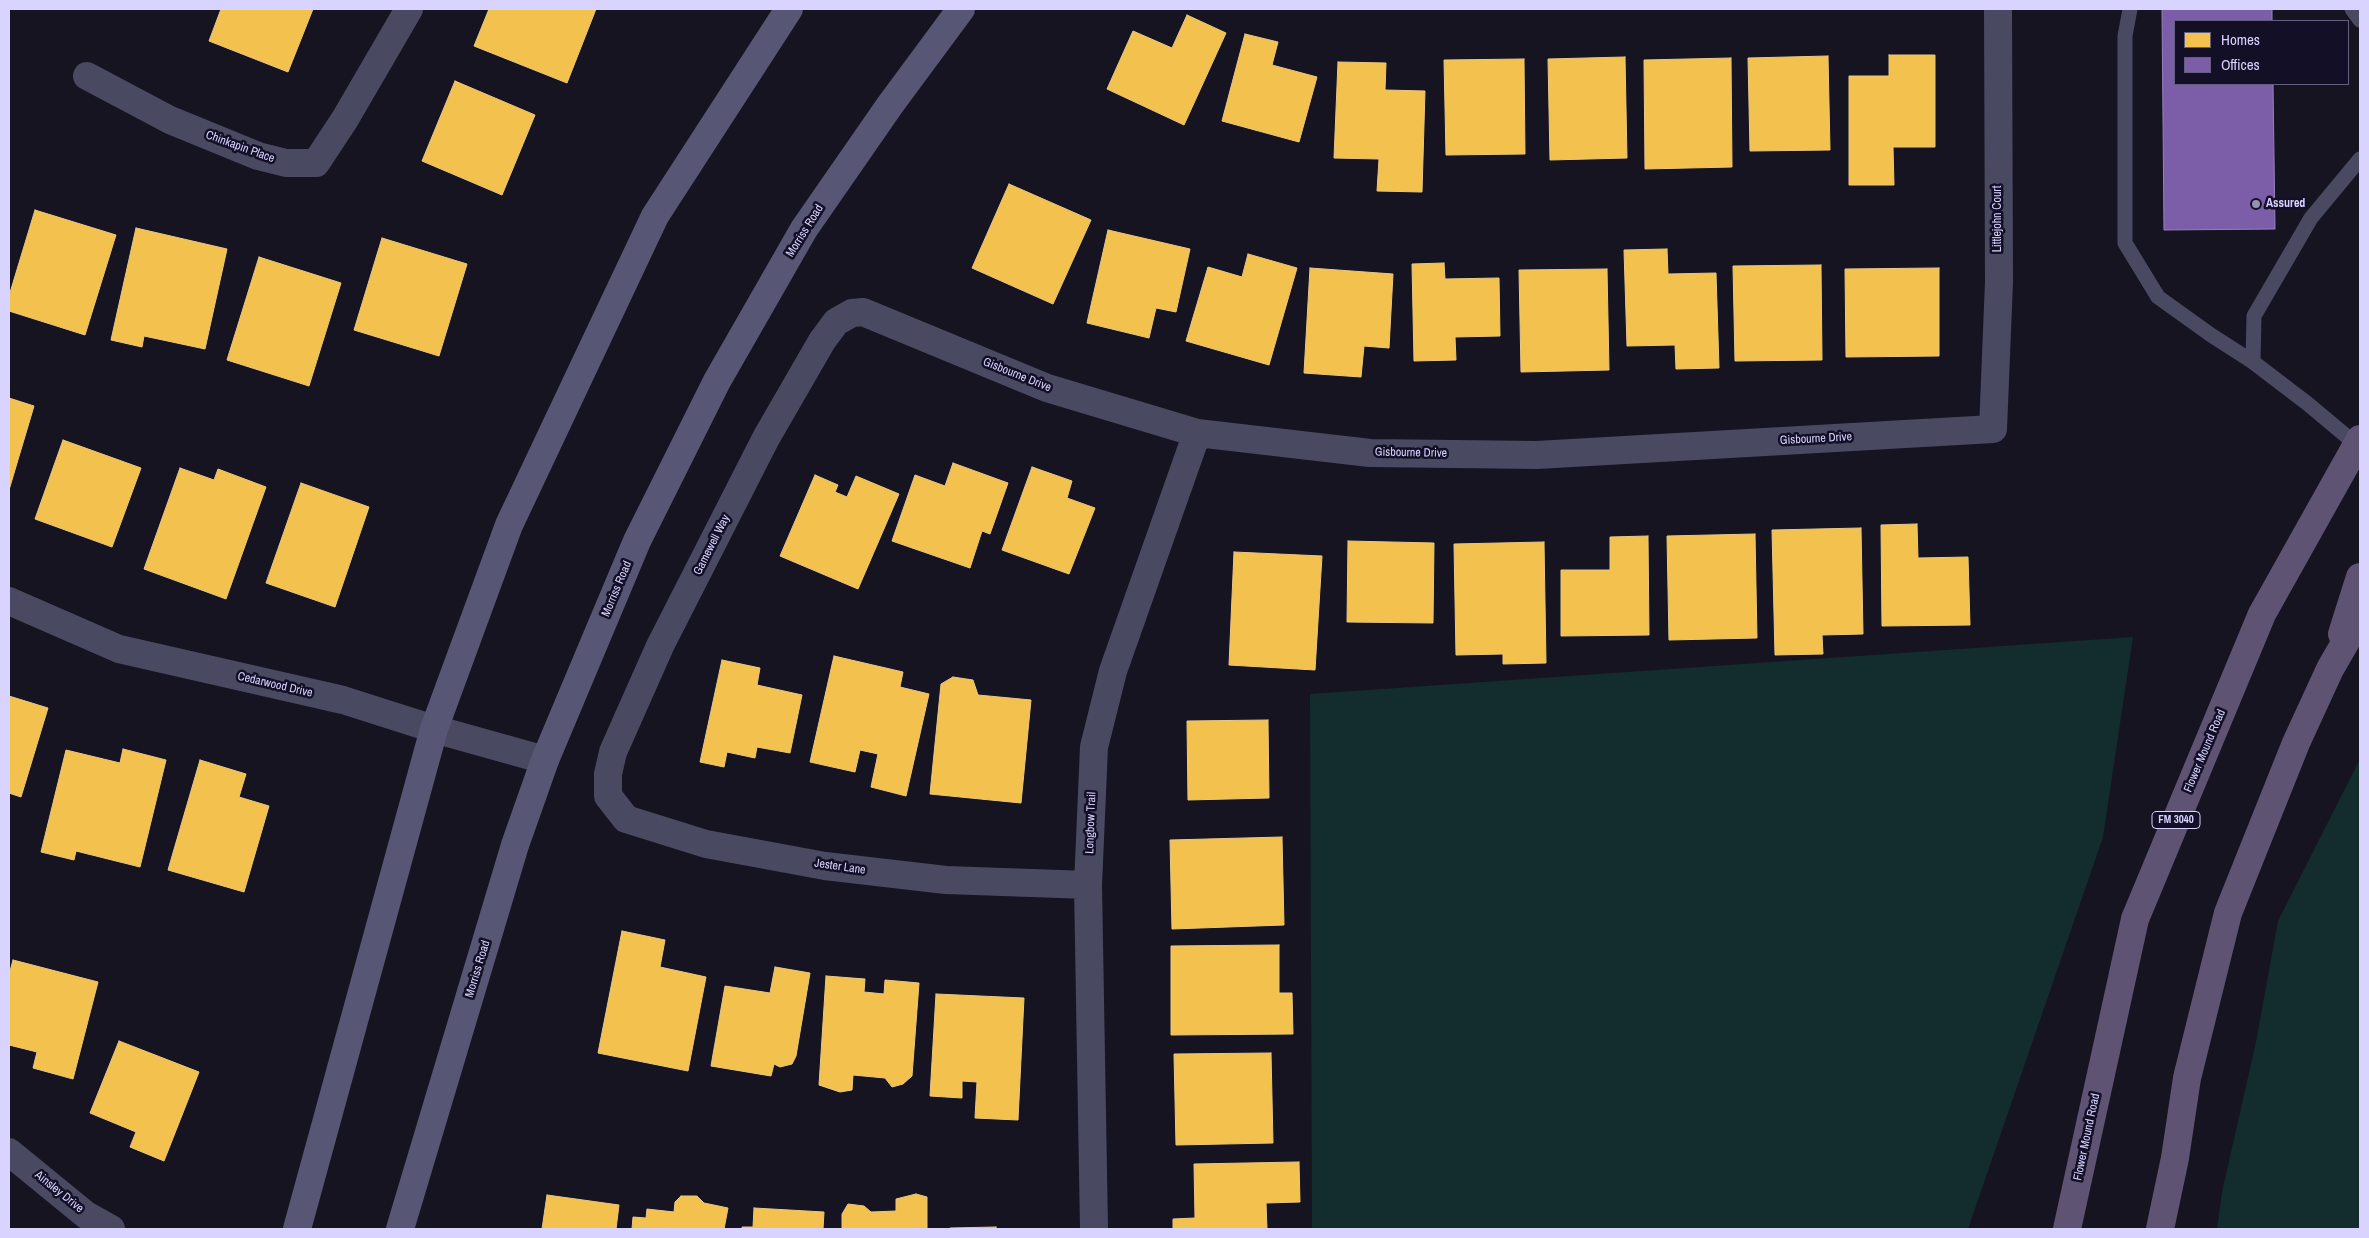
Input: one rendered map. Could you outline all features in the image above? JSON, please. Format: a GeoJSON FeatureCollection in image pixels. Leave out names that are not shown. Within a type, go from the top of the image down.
{"type":"FeatureCollection","features":[{"type":"Feature","properties":{"kind":"main road"},"geometry":{"type":"LineString","coordinates":[[297,1229],[434,729],[509,525],[655,216],[789,9]]}},
{"type":"Feature","properties":{"kind":"main road","name":"Morriss Road"},"geometry":{"type":"LineString","coordinates":[[400,1229],[515,845],[545,760],[637,542],[717,380],[804,229],[961,9]]}},
{"type":"Feature","properties":{"kind":"main road","name":"Flower Mound Road"},"geometry":{"type":"LineString","coordinates":[[2067,1229],[2135,919],[2262,614],[2359,444]]}},
{"type":"Feature","properties":{"kind":"main road"},"geometry":{"type":"LineString","coordinates":[[2330,669],[2360,578]]}},
{"type":"Feature","properties":{"kind":"main road"},"geometry":{"type":"LineString","coordinates":[[2160,1229],[2187,1078],[2228,913],[2296,742],[2330,669],[2360,617]]}},
{"type":"Feature","properties":{"kind":"street","name":"Chinkapin Place"},"geometry":{"type":"LineString","coordinates":[[87,76],[170,120],[258,156],[286,163],[316,163],[345,119],[409,9]]}},
{"type":"Feature","properties":{"kind":"street","name":"Littlejohn Court"},"geometry":{"type":"LineString","coordinates":[[1993,429],[1999,282],[1998,9]]}},
{"type":"Feature","properties":{"kind":"street","name":"Gisbourne Drive"},"geometry":{"type":"LineString","coordinates":[[852,313],[863,312],[875,316],[1047,388],[1197,433],[1370,453],[1537,455],[1993,429]]}},
{"type":"Feature","properties":{"kind":"street","name":"Gamewell Way"},"geometry":{"type":"LineString","coordinates":[[608,796],[608,774],[614,752],[665,638],[766,438],[822,341],[836,322],[852,313]]}},
{"type":"Feature","properties":{"kind":"street","name":"Longbow Trail"},"geometry":{"type":"LineString","coordinates":[[1094,1229],[1088,885],[1094,747],[1113,671],[1197,433]]}},
{"type":"Feature","properties":{"kind":"street","name":"Cedarwood Drive"},"geometry":{"type":"LineString","coordinates":[[9,601],[119,650],[343,700],[434,729],[545,760]]}},
{"type":"Feature","properties":{"kind":"street","name":"Jester Lane"},"geometry":{"type":"LineString","coordinates":[[608,796],[626,819],[706,844],[825,866],[946,880],[1088,885]]}},
{"type":"Feature","properties":{"kind":"street","name":"Ainsley Drive"},"geometry":{"type":"LineString","coordinates":[[9,1152],[86,1215],[111,1229]]}},
{"type":"Feature","properties":{"kind":"lane"},"geometry":{"type":"LineString","coordinates":[[2130,9],[2125,36],[2125,243],[2158,297],[2253,362],[2359,444]]}},
{"type":"Feature","properties":{"kind":"lane"},"geometry":{"type":"LineString","coordinates":[[2352,9],[2360,20]]}},
{"type":"Feature","properties":{"kind":"lane"},"geometry":{"type":"LineString","coordinates":[[2253,362],[2254,316],[2311,218],[2360,159]]}},
{"type":"Feature","properties":{"kind":"green space"},"geometry":{"type":"Polygon","coordinates":[[[2133,637],[2103,837],[1968,1229],[1312,1229],[1310,694],[2133,637]]]}},
{"type":"Feature","properties":{"kind":"green space"},"geometry":{"type":"Polygon","coordinates":[[[2360,759],[2360,1229],[2217,1229],[2222,1192],[2256,1042],[2278,921],[2360,759]]]}},
{"type":"Feature","properties":{"kind":"building: Homes"},"geometry":{"type":"Polygon","coordinates":[[[221,9],[313,9],[288,72],[209,41],[221,9]]]}},
{"type":"Feature","properties":{"kind":"building: Homes"},"geometry":{"type":"Polygon","coordinates":[[[489,9],[596,9],[567,83],[474,46],[489,9]]]}},
{"type":"Feature","properties":{"kind":"building: Homes"},"geometry":{"type":"Polygon","coordinates":[[[1187,15],[1226,33],[1184,125],[1107,89],[1133,31],[1172,48],[1187,15]]]}},
{"type":"Feature","properties":{"kind":"building: Homes"},"geometry":{"type":"Polygon","coordinates":[[[1245,34],[1278,42],[1272,65],[1317,77],[1299,142],[1222,121],[1245,34]]]}},
{"type":"Feature","properties":{"kind":"building: Homes"},"geometry":{"type":"Polygon","coordinates":[[[1889,55],[1935,55],[1935,147],[1893,147],[1894,185],[1849,185],[1849,76],[1889,76],[1889,55]]]}},
{"type":"Feature","properties":{"kind":"building: Homes"},"geometry":{"type":"Polygon","coordinates":[[[1828,56],[1830,150],[1750,151],[1748,58],[1828,56]]]}},
{"type":"Feature","properties":{"kind":"building: Homes"},"geometry":{"type":"Polygon","coordinates":[[[1625,57],[1627,158],[1550,160],[1548,59],[1625,57]]]}},
{"type":"Feature","properties":{"kind":"building: Homes"},"geometry":{"type":"Polygon","coordinates":[[[1731,58],[1732,167],[1645,169],[1644,60],[1731,58]]]}},
{"type":"Feature","properties":{"kind":"building: Homes"},"geometry":{"type":"Polygon","coordinates":[[[1524,59],[1525,154],[1446,155],[1444,60],[1524,59]]]}},
{"type":"Feature","properties":{"kind":"building: Homes"},"geometry":{"type":"Polygon","coordinates":[[[1338,62],[1386,63],[1385,90],[1425,91],[1422,192],[1377,191],[1379,159],[1334,158],[1338,62]]]}},
{"type":"Feature","properties":{"kind":"building: Homes"},"geometry":{"type":"Polygon","coordinates":[[[455,81],[535,115],[502,195],[422,161],[455,81]]]}},
{"type":"Feature","properties":{"kind":"building: Homes"},"geometry":{"type":"Polygon","coordinates":[[[1009,184],[1091,220],[1053,304],[972,268],[1009,184]]]}},
{"type":"Feature","properties":{"kind":"building: Homes"},"geometry":{"type":"Polygon","coordinates":[[[35,210],[116,235],[85,335],[9,311],[9,296],[35,210]]]}},
{"type":"Feature","properties":{"kind":"building: Homes"},"geometry":{"type":"Polygon","coordinates":[[[136,228],[227,249],[205,349],[144,336],[142,347],[111,340],[136,228]]]}},
{"type":"Feature","properties":{"kind":"building: Homes"},"geometry":{"type":"Polygon","coordinates":[[[1108,230],[1190,249],[1176,312],[1156,308],[1149,338],[1087,323],[1108,230]]]}},
{"type":"Feature","properties":{"kind":"building: Homes"},"geometry":{"type":"Polygon","coordinates":[[[382,238],[467,264],[439,356],[354,330],[382,238]]]}},
{"type":"Feature","properties":{"kind":"building: Homes"},"geometry":{"type":"Polygon","coordinates":[[[1667,249],[1668,274],[1716,273],[1719,368],[1676,369],[1675,345],[1627,346],[1624,250],[1667,249]]]}},
{"type":"Feature","properties":{"kind":"building: Homes"},"geometry":{"type":"Polygon","coordinates":[[[1248,254],[1297,268],[1269,365],[1186,341],[1208,267],[1242,277],[1248,254]]]}},
{"type":"Feature","properties":{"kind":"building: Homes"},"geometry":{"type":"Polygon","coordinates":[[[259,257],[341,283],[309,386],[227,360],[259,257]]]}},
{"type":"Feature","properties":{"kind":"building: Homes"},"geometry":{"type":"Polygon","coordinates":[[[1444,263],[1445,279],[1499,278],[1500,336],[1455,337],[1456,360],[1414,361],[1412,264],[1444,263]]]}},
{"type":"Feature","properties":{"kind":"building: Homes"},"geometry":{"type":"Polygon","coordinates":[[[1821,265],[1822,360],[1735,361],[1733,266],[1821,265]]]}},
{"type":"Feature","properties":{"kind":"building: Homes"},"geometry":{"type":"Polygon","coordinates":[[[1310,268],[1393,274],[1389,348],[1364,346],[1361,377],[1304,373],[1310,268]]]}},
{"type":"Feature","properties":{"kind":"building: Homes"},"geometry":{"type":"Polygon","coordinates":[[[1939,268],[1939,356],[1846,357],[1845,269],[1939,268]]]}},
{"type":"Feature","properties":{"kind":"building: Homes"},"geometry":{"type":"Polygon","coordinates":[[[1607,269],[1609,370],[1521,372],[1519,270],[1607,269]]]}},
{"type":"Feature","properties":{"kind":"building: Homes"},"geometry":{"type":"Polygon","coordinates":[[[9,398],[34,406],[9,490],[9,398]]]}},
{"type":"Feature","properties":{"kind":"building: Homes"},"geometry":{"type":"Polygon","coordinates":[[[63,440],[141,468],[112,547],[35,519],[63,440]]]}},
{"type":"Feature","properties":{"kind":"building: Homes"},"geometry":{"type":"Polygon","coordinates":[[[953,463],[1008,483],[990,534],[982,531],[970,568],[892,541],[915,475],[945,486],[953,463]]]}},
{"type":"Feature","properties":{"kind":"building: Homes"},"geometry":{"type":"Polygon","coordinates":[[[1032,467],[1072,481],[1067,498],[1095,508],[1069,574],[1002,550],[1032,467]]]}},
{"type":"Feature","properties":{"kind":"building: Homes"},"geometry":{"type":"Polygon","coordinates":[[[180,468],[214,480],[218,469],[266,487],[226,599],[144,569],[180,468]]]}},
{"type":"Feature","properties":{"kind":"building: Homes"},"geometry":{"type":"Polygon","coordinates":[[[815,475],[838,485],[835,492],[847,497],[856,476],[899,494],[858,589],[780,556],[815,475]]]}},
{"type":"Feature","properties":{"kind":"building: Homes"},"geometry":{"type":"Polygon","coordinates":[[[301,483],[369,507],[335,607],[266,583],[301,483]]]}},
{"type":"Feature","properties":{"kind":"building: Homes"},"geometry":{"type":"Polygon","coordinates":[[[1917,524],[1918,558],[1968,557],[1970,625],[1882,626],[1881,525],[1917,524]]]}},
{"type":"Feature","properties":{"kind":"building: Homes"},"geometry":{"type":"Polygon","coordinates":[[[1861,528],[1863,634],[1822,635],[1823,654],[1775,655],[1772,530],[1861,528]]]}},
{"type":"Feature","properties":{"kind":"building: Homes"},"geometry":{"type":"Polygon","coordinates":[[[1755,534],[1757,638],[1669,640],[1667,536],[1755,534]]]}},
{"type":"Feature","properties":{"kind":"building: Homes"},"geometry":{"type":"Polygon","coordinates":[[[1648,536],[1649,635],[1561,636],[1561,570],[1610,570],[1610,537],[1648,536]]]}},
{"type":"Feature","properties":{"kind":"building: Homes"},"geometry":{"type":"Polygon","coordinates":[[[1348,541],[1434,543],[1433,623],[1347,622],[1348,541]]]}},
{"type":"Feature","properties":{"kind":"building: Homes"},"geometry":{"type":"Polygon","coordinates":[[[1544,542],[1546,663],[1503,664],[1503,654],[1456,655],[1454,544],[1544,542]]]}},
{"type":"Feature","properties":{"kind":"building: Homes"},"geometry":{"type":"Polygon","coordinates":[[[1234,552],[1322,556],[1315,670],[1229,665],[1234,552]]]}},
{"type":"Feature","properties":{"kind":"building: Homes"},"geometry":{"type":"Polygon","coordinates":[[[834,656],[903,672],[900,687],[929,694],[906,796],[871,787],[878,754],[860,750],[855,772],[810,762],[834,656]]]}},
{"type":"Feature","properties":{"kind":"building: Homes"},"geometry":{"type":"Polygon","coordinates":[[[722,660],[760,668],[757,685],[802,695],[790,753],[757,747],[755,758],[727,752],[724,767],[700,762],[722,660]]]}},
{"type":"Feature","properties":{"kind":"building: Homes"},"geometry":{"type":"Polygon","coordinates":[[[953,677],[973,680],[978,695],[1031,700],[1021,803],[930,794],[941,684],[953,677]]]}},
{"type":"Feature","properties":{"kind":"building: Homes"},"geometry":{"type":"Polygon","coordinates":[[[9,696],[48,708],[21,797],[9,793],[9,696]]]}},
{"type":"Feature","properties":{"kind":"building: Homes"},"geometry":{"type":"Polygon","coordinates":[[[1268,720],[1269,798],[1188,800],[1187,721],[1268,720]]]}},
{"type":"Feature","properties":{"kind":"building: Homes"},"geometry":{"type":"Polygon","coordinates":[[[123,749],[166,760],[140,867],[76,851],[74,860],[41,852],[66,750],[120,763],[123,749]]]}},
{"type":"Feature","properties":{"kind":"building: Homes"},"geometry":{"type":"Polygon","coordinates":[[[200,760],[246,774],[239,797],[269,806],[244,892],[168,870],[200,760]]]}},
{"type":"Feature","properties":{"kind":"building: Homes"},"geometry":{"type":"Polygon","coordinates":[[[1282,837],[1284,925],[1172,929],[1170,840],[1282,837]]]}},
{"type":"Feature","properties":{"kind":"building: Homes"},"geometry":{"type":"Polygon","coordinates":[[[622,931],[665,940],[660,967],[706,977],[688,1071],[598,1053],[622,931]]]}},
{"type":"Feature","properties":{"kind":"building: Homes"},"geometry":{"type":"Polygon","coordinates":[[[1279,945],[1279,993],[1292,993],[1293,1034],[1171,1035],[1171,946],[1279,945]]]}},
{"type":"Feature","properties":{"kind":"building: Homes"},"geometry":{"type":"Polygon","coordinates":[[[13,960],[98,982],[73,1079],[33,1068],[37,1052],[9,1045],[9,975],[13,960]]]}},
{"type":"Feature","properties":{"kind":"building: Homes"},"geometry":{"type":"Polygon","coordinates":[[[775,967],[810,973],[796,1056],[792,1064],[780,1067],[774,1064],[771,1076],[711,1066],[725,986],[770,993],[775,967]]]}},
{"type":"Feature","properties":{"kind":"building: Homes"},"geometry":{"type":"Polygon","coordinates":[[[826,976],[865,979],[864,992],[884,994],[885,980],[919,983],[912,1076],[903,1084],[892,1087],[885,1078],[853,1075],[852,1090],[840,1092],[819,1085],[826,976]]]}},
{"type":"Feature","properties":{"kind":"building: Homes"},"geometry":{"type":"Polygon","coordinates":[[[936,994],[1024,998],[1018,1120],[975,1118],[977,1082],[962,1081],[962,1098],[930,1096],[936,994]]]}},
{"type":"Feature","properties":{"kind":"building: Homes"},"geometry":{"type":"Polygon","coordinates":[[[119,1041],[199,1072],[164,1161],[130,1147],[136,1132],[90,1113],[119,1041]]]}},
{"type":"Feature","properties":{"kind":"building: Homes"},"geometry":{"type":"Polygon","coordinates":[[[1271,1053],[1273,1143],[1176,1145],[1174,1054],[1271,1053]]]}},
{"type":"Feature","properties":{"kind":"building: Homes"},"geometry":{"type":"Polygon","coordinates":[[[1299,1162],[1300,1202],[1266,1203],[1267,1229],[1173,1229],[1173,1219],[1195,1218],[1194,1164],[1299,1162]]]}},
{"type":"Feature","properties":{"kind":"building: Homes"},"geometry":{"type":"Polygon","coordinates":[[[916,1194],[927,1197],[927,1229],[842,1229],[842,1214],[848,1204],[864,1206],[871,1212],[896,1211],[896,1199],[916,1194]]]}},
{"type":"Feature","properties":{"kind":"building: Homes"},"geometry":{"type":"Polygon","coordinates":[[[547,1195],[619,1205],[616,1229],[542,1229],[547,1195]]]}},
{"type":"Feature","properties":{"kind":"building: Homes"},"geometry":{"type":"Polygon","coordinates":[[[681,1196],[697,1196],[704,1203],[728,1208],[724,1229],[632,1229],[633,1217],[646,1218],[647,1209],[674,1212],[675,1202],[681,1196]]]}},
{"type":"Feature","properties":{"kind":"building: Homes"},"geometry":{"type":"Polygon","coordinates":[[[754,1208],[824,1212],[823,1229],[742,1229],[742,1227],[753,1227],[754,1208]]]}},
{"type":"Feature","properties":{"kind":"building: Homes"},"geometry":{"type":"Polygon","coordinates":[[[996,1227],[996,1229],[950,1229],[950,1228],[996,1227]]]}},
{"type":"Feature","properties":{"kind":"building: Offices"},"geometry":{"type":"Polygon","coordinates":[[[2162,9],[2272,9],[2272,20],[2174,20],[2174,85],[2273,85],[2275,229],[2164,230],[2162,9]]]}},
{"type":"Feature","properties":{"kind":"place","name":"Assured"},"geometry":{"type":"Point","coordinates":[2256,204]}}]}
